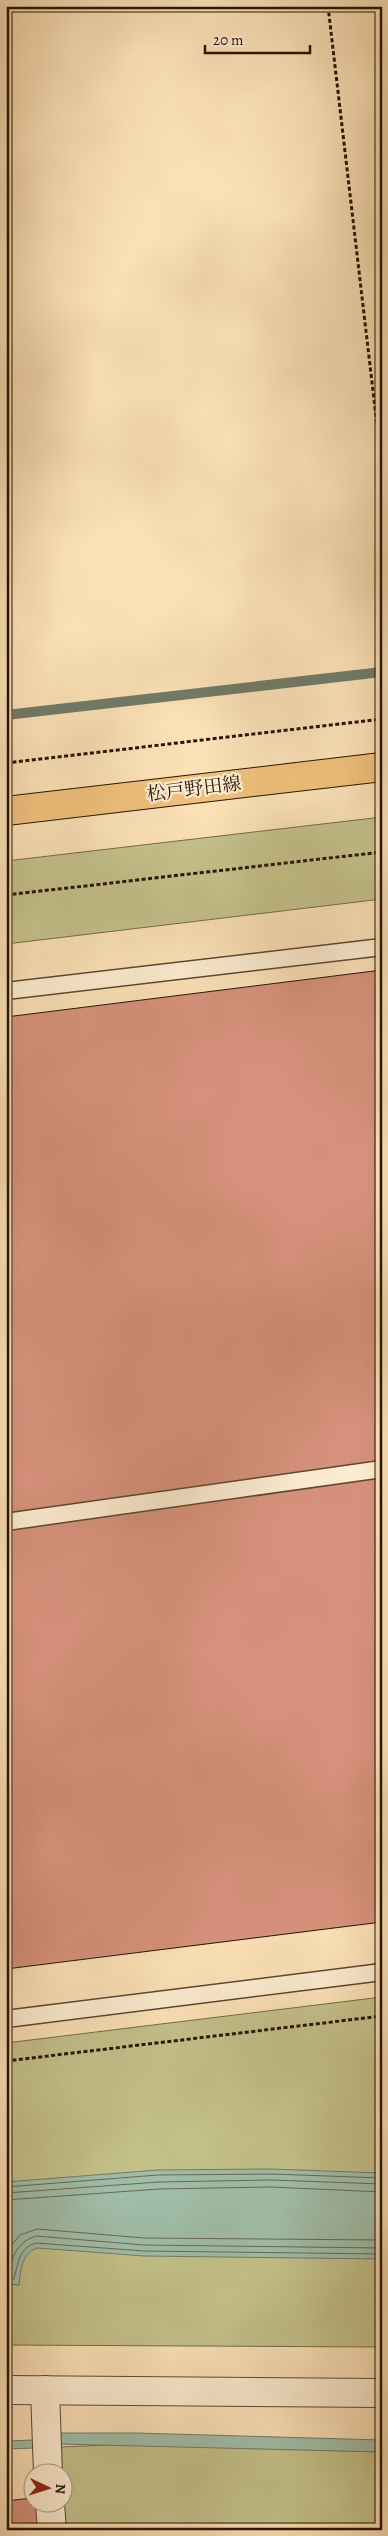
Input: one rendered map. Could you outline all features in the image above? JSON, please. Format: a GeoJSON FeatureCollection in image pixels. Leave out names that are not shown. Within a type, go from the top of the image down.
{"type":"FeatureCollection","features":[{"type":"Feature","properties":{"kind":"main road","name":"松戸野田線"},"geometry":{"type":"LineString","coordinates":[[6,811],[382,767]]}},
{"type":"Feature","properties":{"kind":"street"},"geometry":{"type":"LineString","coordinates":[[6,2390],[382,2393]]}},
{"type":"Feature","properties":{"kind":"street"},"geometry":{"type":"LineString","coordinates":[[45,2390],[47,2464]]}},
{"type":"Feature","properties":{"kind":"street"},"geometry":{"type":"LineString","coordinates":[[51,2514],[52,2530]]}},
{"type":"Feature","properties":{"kind":"lane"},"geometry":{"type":"LineString","coordinates":[[6,991],[382,947]]}},
{"type":"Feature","properties":{"kind":"lane"},"geometry":{"type":"LineString","coordinates":[[6,1522],[382,1469]]}},
{"type":"Feature","properties":{"kind":"lane"},"geometry":{"type":"LineString","coordinates":[[6,2019],[382,1972]]}},
{"type":"Feature","properties":{"kind":"path"},"geometry":{"type":"LineString","coordinates":[[328,6],[382,468]]}},
{"type":"Feature","properties":{"kind":"path"},"geometry":{"type":"LineString","coordinates":[[6,763],[382,719]]}},
{"type":"Feature","properties":{"kind":"path"},"geometry":{"type":"LineString","coordinates":[[6,895],[382,852]]}},
{"type":"Feature","properties":{"kind":"path"},"geometry":{"type":"LineString","coordinates":[[6,2061],[382,2016]]}},
{"type":"Feature","properties":{"kind":"shaded area"},"geometry":{"type":"Polygon","coordinates":[[[382,817],[382,899],[6,944],[6,861],[382,817]]]}},
{"type":"Feature","properties":{"kind":"shaded area"},"geometry":{"type":"Polygon","coordinates":[[[382,1997],[382,2347],[6,2345],[6,2043],[382,1997]]]}},
{"type":"Feature","properties":{"kind":"shaded area"},"geometry":{"type":"Polygon","coordinates":[[[135,2444],[382,2452],[382,2530],[167,2530],[151,2525],[124,2530],[64,2530],[63,2514],[72,2514],[72,2464],[59,2464],[58,2447],[135,2444]]]}},
{"type":"Feature","properties":{"kind":"water"},"geometry":{"type":"Polygon","coordinates":[[[271,2169],[382,2173],[382,2259],[144,2256],[37,2248],[25,2258],[21,2268],[19,2285],[6,2284],[6,2182],[158,2170],[271,2169]]]}},
{"type":"Feature","properties":{"kind":"water"},"geometry":{"type":"Polygon","coordinates":[[[56,2433],[136,2433],[382,2440],[382,2452],[57,2444],[56,2433]]]}},
{"type":"Feature","properties":{"kind":"water"},"geometry":{"type":"Polygon","coordinates":[[[34,2440],[35,2448],[6,2449],[6,2441],[34,2440]]]}},
{"type":"Feature","properties":{"kind":"building"},"geometry":{"type":"Polygon","coordinates":[[[382,970],[382,1922],[6,1969],[6,1017],[382,970]]]}},
{"type":"Feature","properties":{"kind":"building"},"geometry":{"type":"Polygon","coordinates":[[[22,2499],[22,2514],[40,2514],[41,2530],[6,2530],[6,2501],[22,2499]]]}},
{"type":"Feature","properties":{"kind":"waterway"},"geometry":{"type":"LineString","coordinates":[[6,715],[382,672]]}}]}
